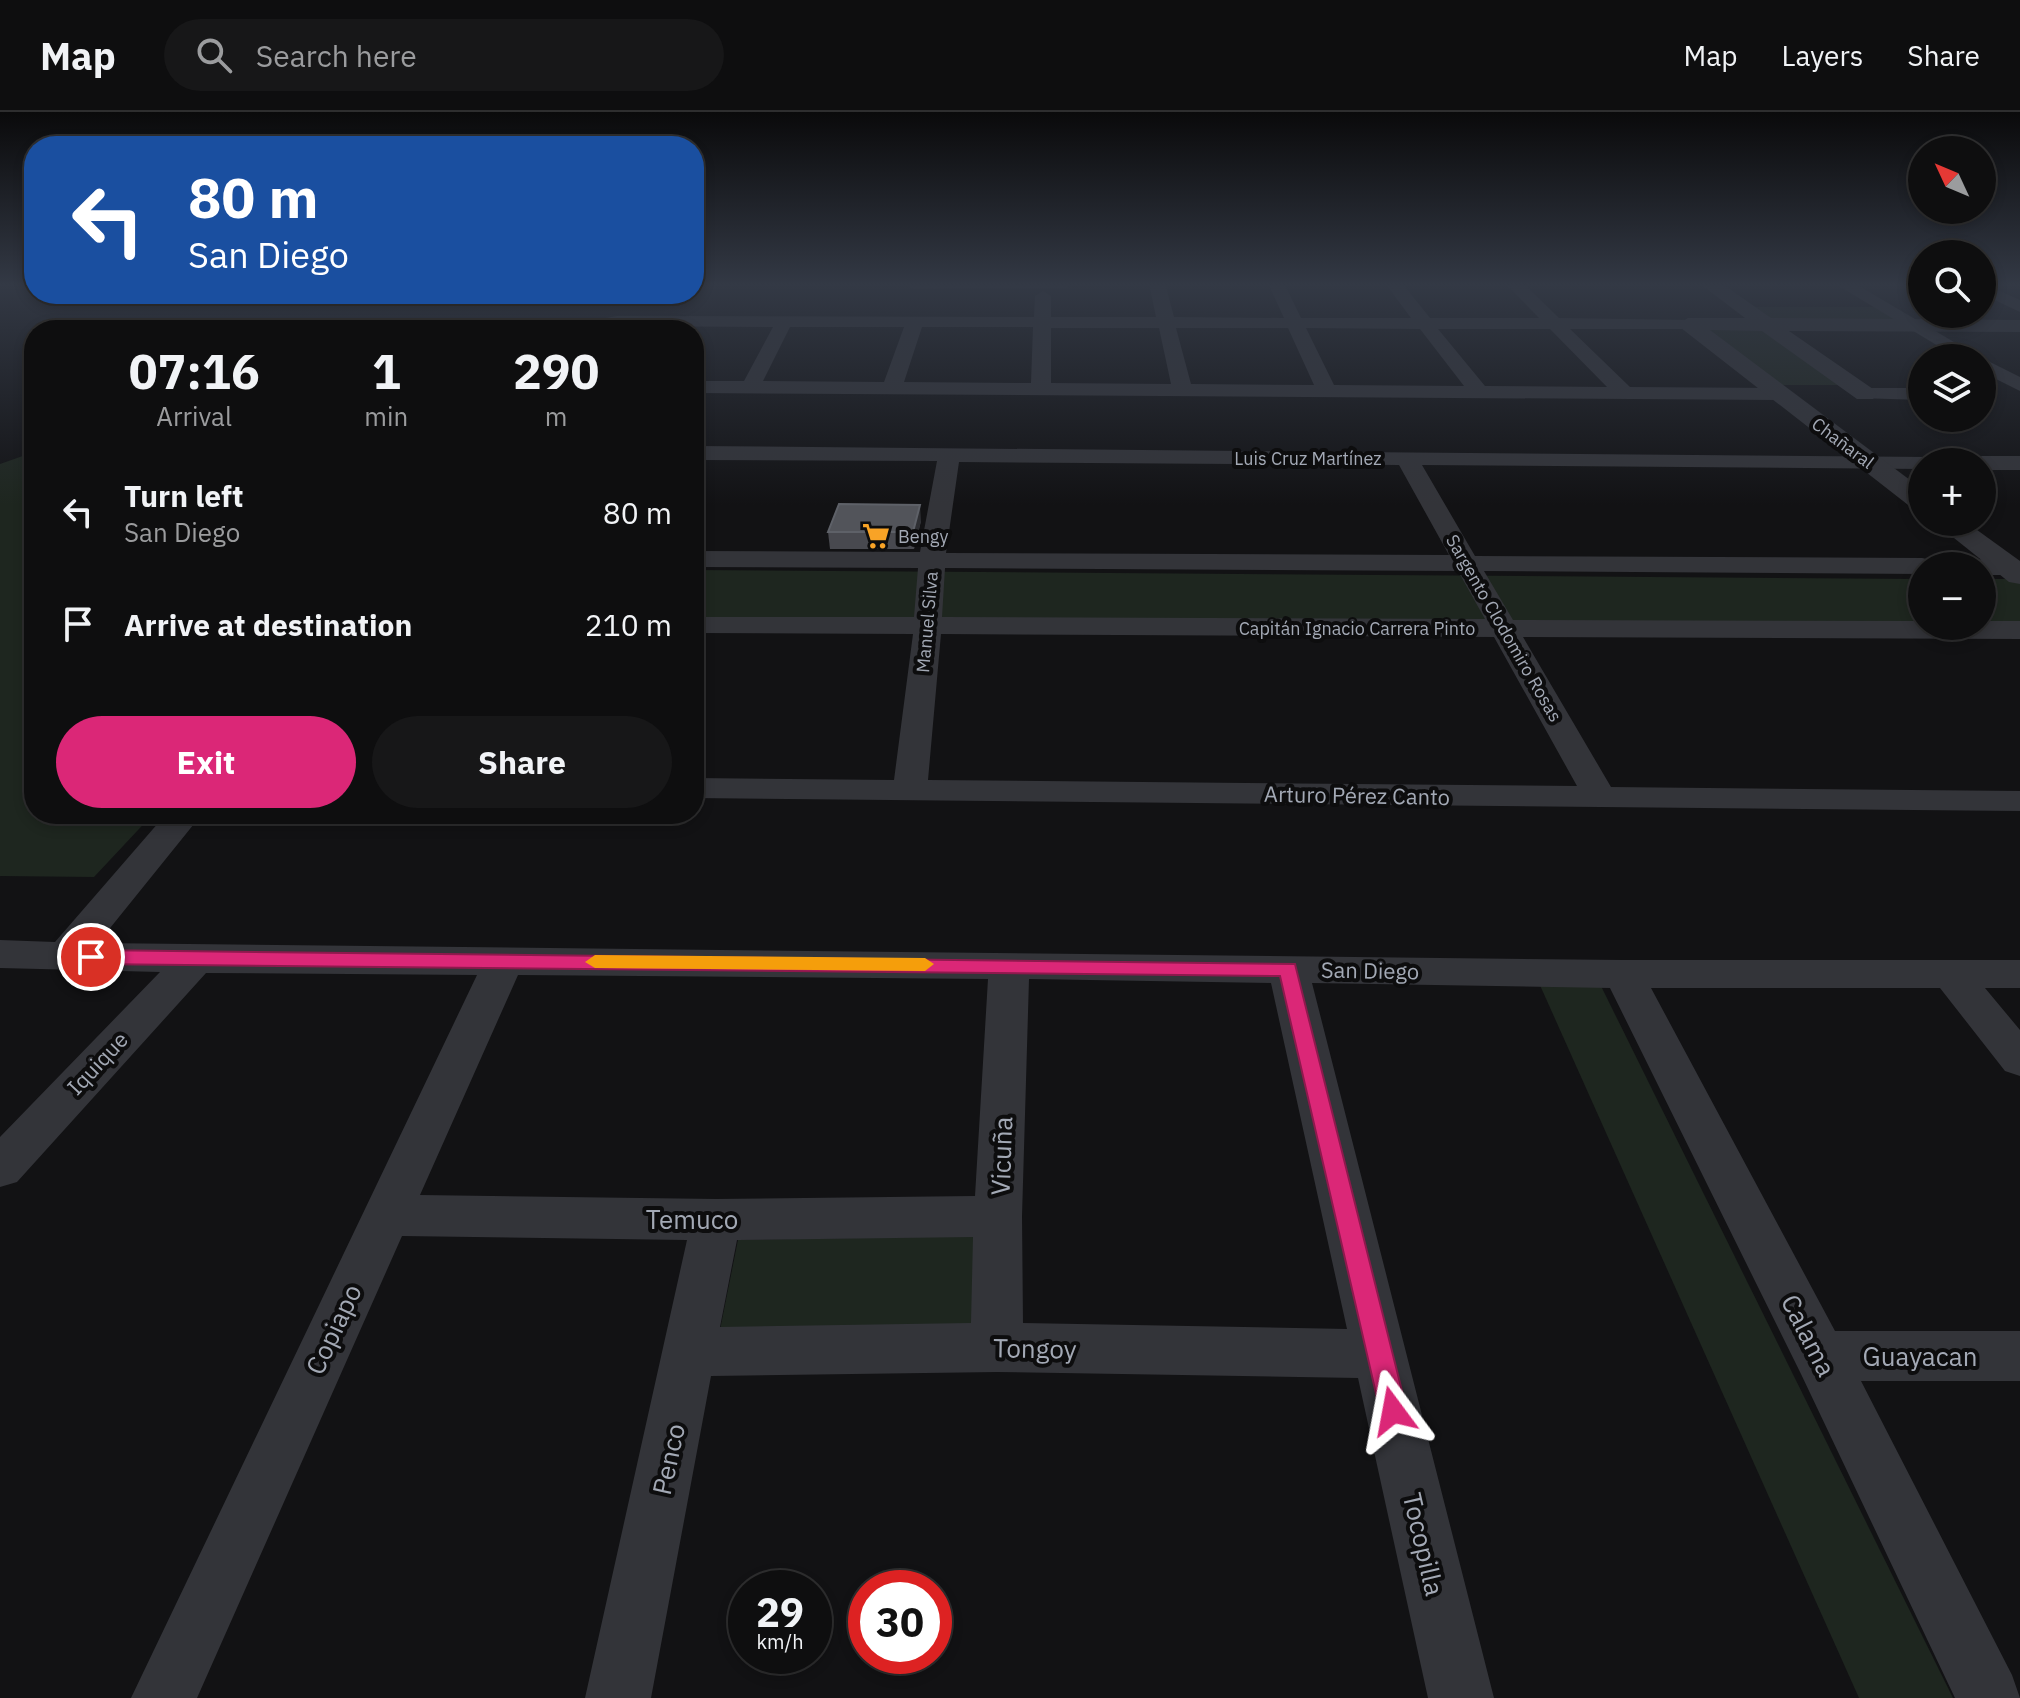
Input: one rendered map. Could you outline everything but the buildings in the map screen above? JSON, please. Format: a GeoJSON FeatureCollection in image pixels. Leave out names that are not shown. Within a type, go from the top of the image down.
{"type":"FeatureCollection","features":[{"type":"Feature","properties":{"kind":"street"},"geometry":{"type":"LineString","coordinates":[[750,388],[766,357]]}},
{"type":"Feature","properties":{"kind":"street"},"geometry":{"type":"LineString","coordinates":[[892,388],[903,357]]}},
{"type":"Feature","properties":{"kind":"street"},"geometry":{"type":"LineString","coordinates":[[1041,389],[1042,357]]}},
{"type":"Feature","properties":{"kind":"street"},"geometry":{"type":"LineString","coordinates":[[1174,357],[1182,390]]}},
{"type":"Feature","properties":{"kind":"street"},"geometry":{"type":"LineString","coordinates":[[1312,357],[1327,391]]}},
{"type":"Feature","properties":{"kind":"street"},"geometry":{"type":"LineString","coordinates":[[1451,357],[1479,392]]}},
{"type":"Feature","properties":{"kind":"street"},"geometry":{"type":"LineString","coordinates":[[1587,357],[1625,393]]}},
{"type":"Feature","properties":{"kind":"street","name":"Chañaral"},"geometry":{"type":"LineString","coordinates":[[1730,357],[1908,492]]}},
{"type":"Feature","properties":{"kind":"street"},"geometry":{"type":"LineString","coordinates":[[1812,357],[1865,394]]}},
{"type":"Feature","properties":{"kind":"street"},"geometry":{"type":"LineString","coordinates":[[1996,372],[2020,385]]}},
{"type":"Feature","properties":{"kind":"street"},"geometry":{"type":"LineString","coordinates":[[704,387],[1908,394]]}},
{"type":"Feature","properties":{"kind":"street"},"geometry":{"type":"LineString","coordinates":[[1996,395],[2020,395]]}},
{"type":"Feature","properties":{"kind":"street","name":"Luis Cruz Martínez"},"geometry":{"type":"LineString","coordinates":[[704,453],[1908,462]]}},
{"type":"Feature","properties":{"kind":"street","name":"Manuel Silva"},"geometry":{"type":"LineString","coordinates":[[910,790],[932,559],[949,455]]}},
{"type":"Feature","properties":{"kind":"street","name":"Sargento Clodomiro Rosas"},"geometry":{"type":"LineString","coordinates":[[1407,459],[1600,797]]}},
{"type":"Feature","properties":{"kind":"street"},"geometry":{"type":"LineString","coordinates":[[1996,463],[2020,463]]}},
{"type":"Feature","properties":{"kind":"street"},"geometry":{"type":"LineString","coordinates":[[1966,536],[2008,569]]}},
{"type":"Feature","properties":{"kind":"street"},"geometry":{"type":"LineString","coordinates":[[704,559],[1908,566]]}},
{"type":"Feature","properties":{"kind":"street","name":"Capitán Ignacio Carrera Pinto"},"geometry":{"type":"LineString","coordinates":[[704,625],[2020,630]]}},
{"type":"Feature","properties":{"kind":"street","name":"Arturo Pérez Canto"},"geometry":{"type":"LineString","coordinates":[[704,788],[2020,801]]}},
{"type":"Feature","properties":{"kind":"street"},"geometry":{"type":"LineString","coordinates":[[65,956],[177,824]]}},
{"type":"Feature","properties":{"kind":"street","name":"San Diego"},"geometry":{"type":"LineString","coordinates":[[5,958],[65,956],[1009,965],[1623,974],[2020,974]]}},
{"type":"Feature","properties":{"kind":"street","name":"Iquique"},"geometry":{"type":"LineString","coordinates":[[0,1168],[196,959]]}},
{"type":"Feature","properties":{"kind":"street","name":"Copiapo"},"geometry":{"type":"LineString","coordinates":[[164,1698],[504,961]]}},
{"type":"Feature","properties":{"kind":"street","name":"Vicuña"},"geometry":{"type":"LineString","coordinates":[[997,1347],[998,1216],[1009,965]]}},
{"type":"Feature","properties":{"kind":"street","name":"Tocopilla"},"geometry":{"type":"LineString","coordinates":[[1288,969],[1461,1698]]}},
{"type":"Feature","properties":{"kind":"street"},"geometry":{"type":"LineString","coordinates":[[1950,973],[2020,1060]]}},
{"type":"Feature","properties":{"kind":"street","name":"Calama"},"geometry":{"type":"LineString","coordinates":[[1623,974],[1820,1356],[1989,1698]]}},
{"type":"Feature","properties":{"kind":"street","name":"Temuco"},"geometry":{"type":"LineString","coordinates":[[386,1215],[716,1220],[998,1216]]}},
{"type":"Feature","properties":{"kind":"street","name":"Penco"},"geometry":{"type":"LineString","coordinates":[[618,1698],[716,1220]]}},
{"type":"Feature","properties":{"kind":"street","name":"Tongoy"},"geometry":{"type":"LineString","coordinates":[[690,1352],[997,1347],[1380,1354]]}},
{"type":"Feature","properties":{"kind":"street","name":"Guayacan"},"geometry":{"type":"LineString","coordinates":[[1820,1356],[2020,1356]]}},
{"type":"Feature","properties":{"kind":"shaded area"},"geometry":{"type":"Polygon","coordinates":[[[1740,357],[1806,357],[1847,385],[1775,385],[1740,357]]]}},
{"type":"Feature","properties":{"kind":"shaded area"},"geometry":{"type":"Polygon","coordinates":[[[24,456],[24,824],[144,824],[94,877],[0,876],[0,464],[24,456]]]}},
{"type":"Feature","properties":{"kind":"shaded area"},"geometry":{"type":"Polygon","coordinates":[[[704,570],[1908,579],[1908,625],[704,618],[704,570]]]}},
{"type":"Feature","properties":{"kind":"shaded area"},"geometry":{"type":"Polygon","coordinates":[[[1996,579],[2020,579],[2020,626],[1996,626],[1996,579]]]}},
{"type":"Feature","properties":{"kind":"shaded area"},"geometry":{"type":"Polygon","coordinates":[[[1539,983],[1600,984],[1953,1698],[1859,1698],[1539,983]]]}},
{"type":"Feature","properties":{"kind":"shaded area"},"geometry":{"type":"Polygon","coordinates":[[[981,1236],[978,1331],[719,1335],[738,1240],[981,1236]]]}},
{"type":"Feature","properties":{"kind":"slow traffic"},"geometry":{"type":"LineString","coordinates":[[595,962],[925,964]]}},
{"type":"Feature","properties":{"kind":"place","name":"Bengy"},"geometry":{"type":"Point","coordinates":[876,536]}},
{"type":"Feature","properties":{"kind":"route"},"geometry":{"type":"LineString","coordinates":[[91,957],[1288,969],[1393,1411]]}}]}
